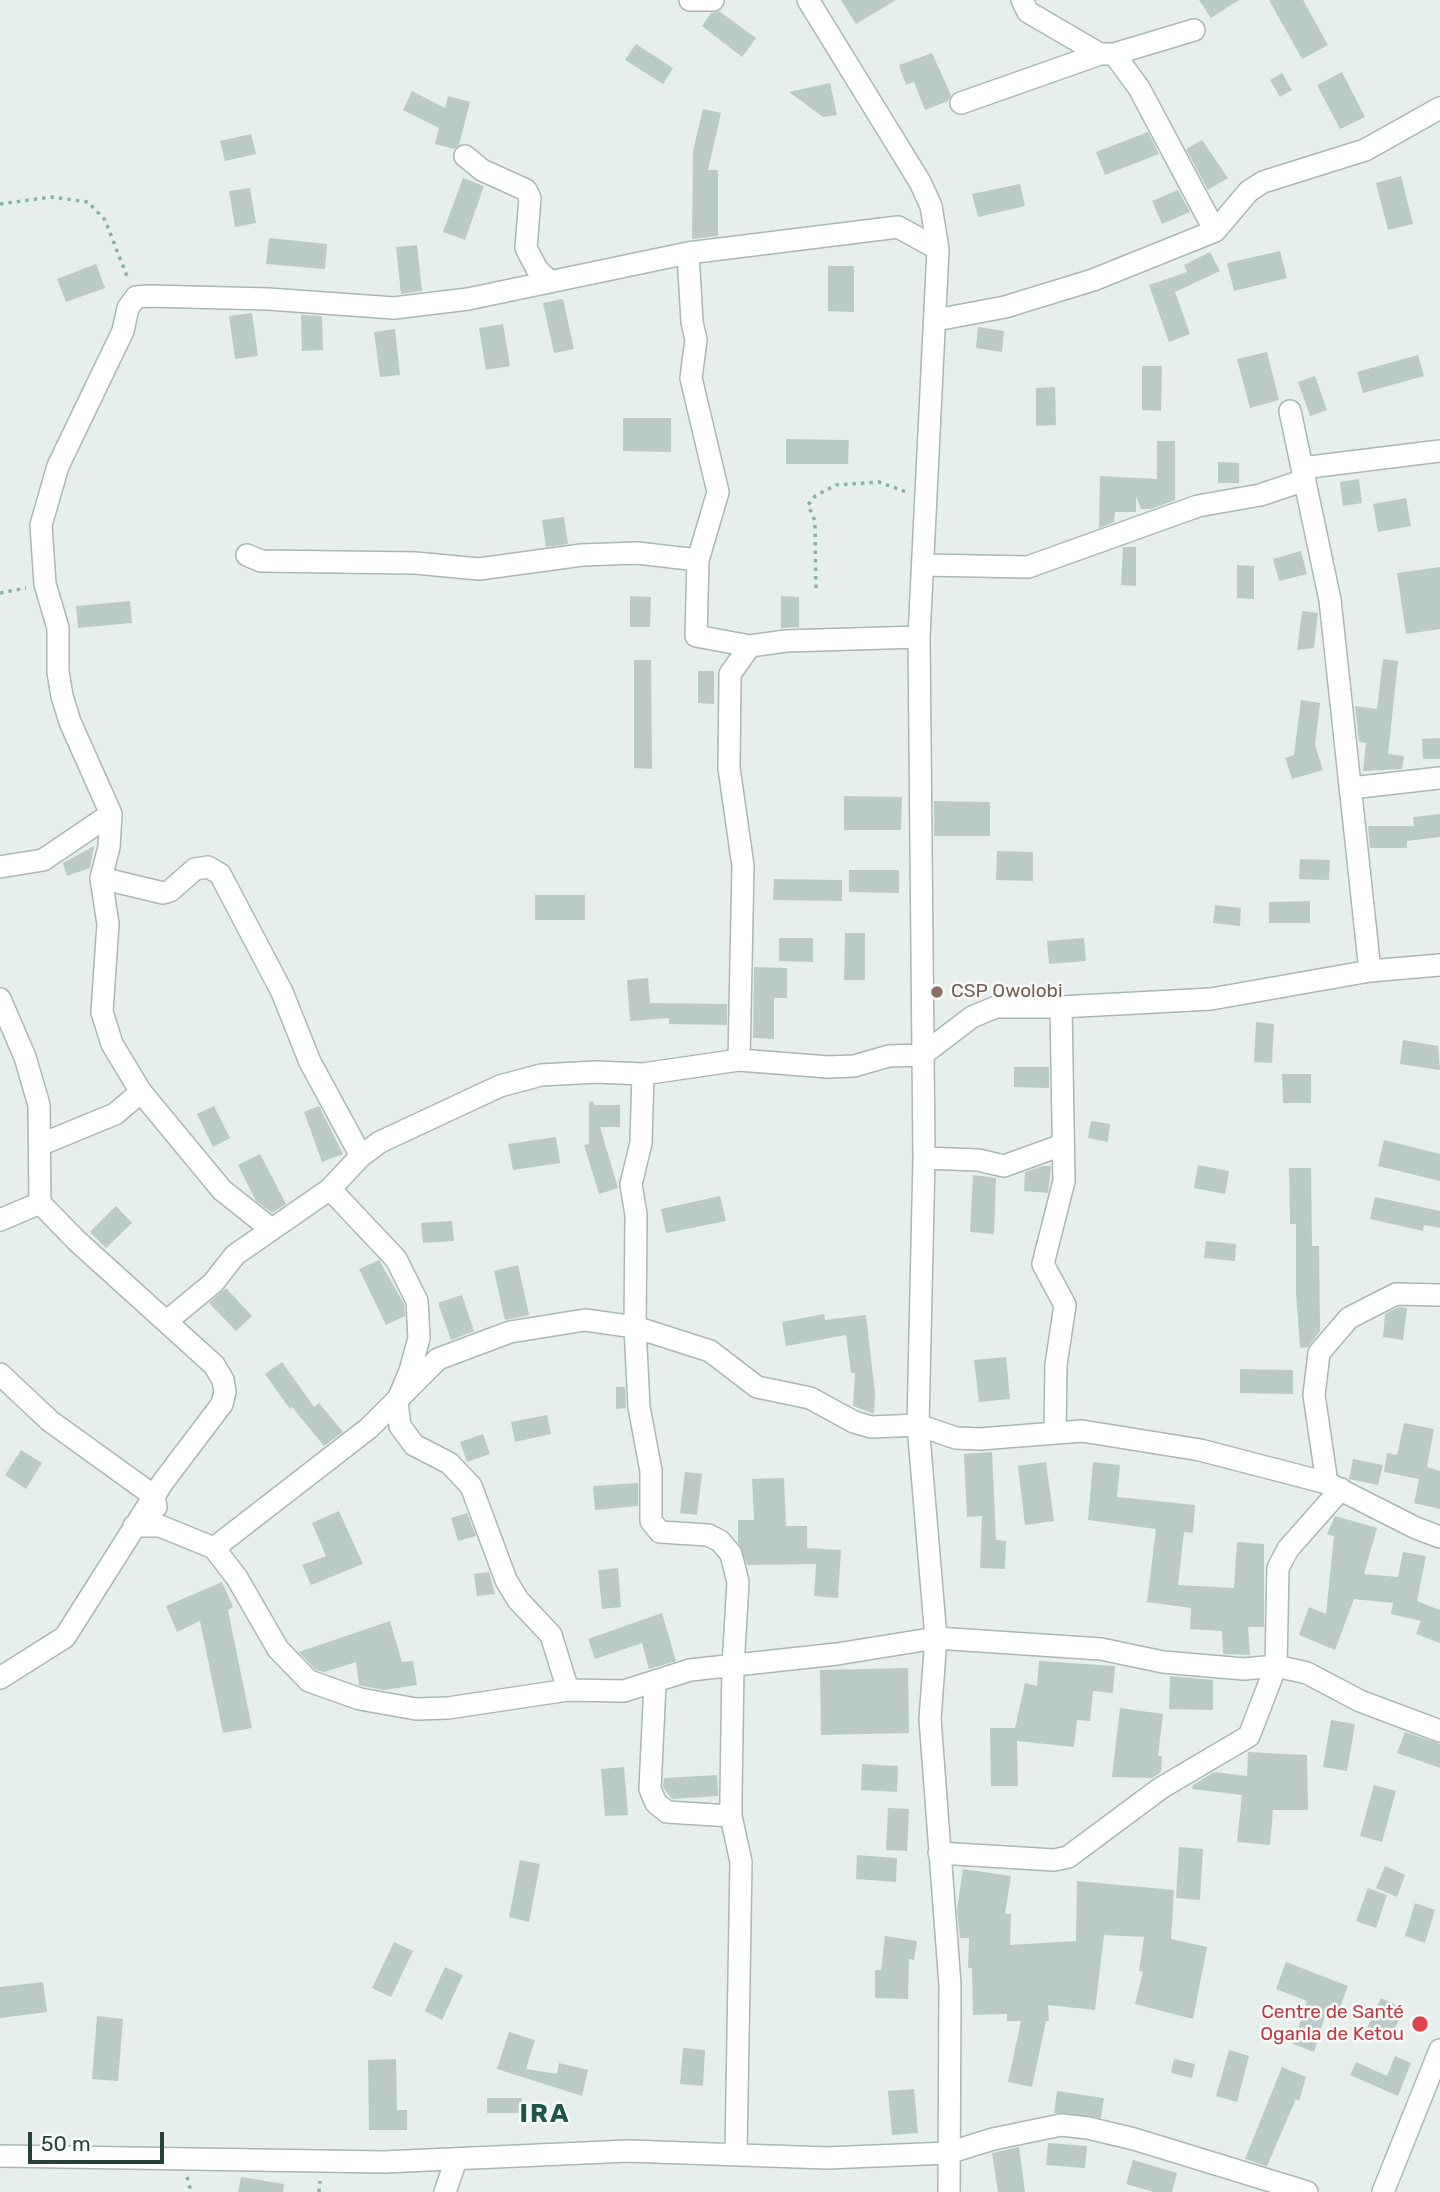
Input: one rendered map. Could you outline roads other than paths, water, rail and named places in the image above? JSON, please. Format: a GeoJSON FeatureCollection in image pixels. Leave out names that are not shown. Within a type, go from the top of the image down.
{"type":"FeatureCollection","features":[{"type":"Feature","properties":{"kind":"street"},"geometry":{"type":"LineString","coordinates":[[690,0],[713,0]]}},
{"type":"Feature","properties":{"kind":"street"},"geometry":{"type":"LineString","coordinates":[[808,0],[920,182],[931,206],[938,249],[919,637],[924,1158],[918,1424],[936,1638],[930,1719],[950,1985],[949,2192]]}},
{"type":"Feature","properties":{"kind":"street"},"geometry":{"type":"LineString","coordinates":[[1022,0],[1028,12],[1107,54],[1139,88],[1215,231]]}},
{"type":"Feature","properties":{"kind":"street"},"geometry":{"type":"LineString","coordinates":[[961,103],[1107,54],[1194,30]]}},
{"type":"Feature","properties":{"kind":"street"},"geometry":{"type":"LineString","coordinates":[[936,320],[1005,307],[1080,284],[1215,231],[1249,191],[1263,182],[1364,150],[1419,117],[1440,108]]}},
{"type":"Feature","properties":{"kind":"street"},"geometry":{"type":"LineString","coordinates":[[465,156],[482,170],[526,190],[530,198],[526,248],[537,269],[548,281]]}},
{"type":"Feature","properties":{"kind":"street"},"geometry":{"type":"LineString","coordinates":[[271,1229],[222,1190],[141,1092],[112,1044],[102,1012],[108,924],[101,878],[109,847],[111,814],[70,722],[62,696],[58,673],[58,628],[46,584],[41,525],[58,466],[123,331],[128,307],[136,297],[268,299],[394,308],[468,299],[688,253],[898,227],[931,206]]}},
{"type":"Feature","properties":{"kind":"street"},"geometry":{"type":"LineString","coordinates":[[898,227],[938,249]]}},
{"type":"Feature","properties":{"kind":"street"},"geometry":{"type":"LineString","coordinates":[[688,253],[692,322],[696,340],[691,378],[718,492],[698,560],[696,636],[750,646],[786,641],[919,637]]}},
{"type":"Feature","properties":{"kind":"street"},"geometry":{"type":"LineString","coordinates":[[1290,411],[1329,600],[1370,971]]}},
{"type":"Feature","properties":{"kind":"street"},"geometry":{"type":"LineString","coordinates":[[924,565],[1028,567],[1198,506],[1260,495],[1304,474],[1440,451]]}},
{"type":"Feature","properties":{"kind":"street"},"geometry":{"type":"LineString","coordinates":[[247,555],[261,561],[415,563],[479,569],[582,555],[637,553],[698,560]]}},
{"type":"Feature","properties":{"kind":"street"},"geometry":{"type":"LineString","coordinates":[[739,1060],[743,866],[729,768],[730,674],[750,646]]}},
{"type":"Feature","properties":{"kind":"street"},"geometry":{"type":"LineString","coordinates":[[1351,788],[1440,778]]}},
{"type":"Feature","properties":{"kind":"street"},"geometry":{"type":"LineString","coordinates":[[0,867],[43,860],[111,814]]}},
{"type":"Feature","properties":{"kind":"street"},"geometry":{"type":"LineString","coordinates":[[101,878],[163,893],[170,891],[195,869],[208,867],[220,874],[282,992],[310,1062],[361,1156]]}},
{"type":"Feature","properties":{"kind":"street"},"geometry":{"type":"LineString","coordinates":[[167,1321],[213,1283],[235,1255],[330,1189],[361,1156],[380,1142],[500,1086],[541,1075],[596,1072],[643,1074],[739,1060],[828,1068],[854,1066],[889,1056],[922,1055],[972,1017],[996,1007],[1061,1007],[1211,999],[1370,971],[1440,965]]}},
{"type":"Feature","properties":{"kind":"street"},"geometry":{"type":"LineString","coordinates":[[0,999],[29,1069],[39,1105],[42,1144],[38,1164],[40,1203],[77,1241],[214,1365],[223,1380],[225,1392],[222,1404],[154,1496],[84,1612],[65,1637],[0,1678]]}},
{"type":"Feature","properties":{"kind":"street"},"geometry":{"type":"LineString","coordinates":[[1055,1431],[1056,1365],[1065,1305],[1043,1264],[1064,1181],[1061,1007]]}},
{"type":"Feature","properties":{"kind":"street"},"geometry":{"type":"LineString","coordinates":[[643,1074],[641,1143],[631,1184],[636,1215],[635,1327],[641,1426],[651,1471],[651,1521],[660,1532],[708,1535],[720,1541],[731,1554],[738,1582],[733,1667],[731,1816],[741,1862],[736,2153]]}},
{"type":"Feature","properties":{"kind":"street"},"geometry":{"type":"LineString","coordinates":[[42,1144],[115,1114],[141,1092]]}},
{"type":"Feature","properties":{"kind":"street"},"geometry":{"type":"LineString","coordinates":[[924,1158],[978,1160],[1004,1166],[1062,1145]]}},
{"type":"Feature","properties":{"kind":"street"},"geometry":{"type":"LineString","coordinates":[[330,1189],[396,1259],[416,1301],[419,1338],[410,1371],[397,1402],[405,1437],[414,1445],[449,1463],[471,1486],[506,1580],[518,1600],[551,1635],[568,1690]]}},
{"type":"Feature","properties":{"kind":"street"},"geometry":{"type":"LineString","coordinates":[[0,1220],[40,1203]]}},
{"type":"Feature","properties":{"kind":"street"},"geometry":{"type":"LineString","coordinates":[[939,1853],[1054,1860],[1076,1853],[1161,1788],[1250,1736],[1276,1666],[1278,1568],[1288,1549],[1334,1486],[1314,1395],[1319,1353],[1349,1318],[1396,1294],[1440,1295]]}},
{"type":"Feature","properties":{"kind":"street"},"geometry":{"type":"LineString","coordinates":[[214,1548],[316,1471],[397,1402],[438,1359],[510,1332],[585,1320],[635,1327],[710,1352],[757,1387],[810,1398],[854,1422],[871,1427],[918,1424],[956,1438],[1082,1431],[1200,1450],[1334,1486],[1416,1528],[1440,1537]]}},
{"type":"Feature","properties":{"kind":"street"},"geometry":{"type":"LineString","coordinates":[[0,1374],[50,1420],[154,1496],[160,1526]]}},
{"type":"Feature","properties":{"kind":"street"},"geometry":{"type":"LineString","coordinates":[[134,1526],[160,1526],[214,1548],[237,1578],[278,1650],[309,1681],[360,1699],[416,1709],[449,1708],[568,1690],[624,1691],[654,1684],[690,1670],[733,1667],[936,1638],[1101,1649],[1163,1662],[1244,1669],[1276,1666],[1307,1673],[1360,1701],[1440,1731]]}},
{"type":"Feature","properties":{"kind":"street"},"geometry":{"type":"LineString","coordinates":[[654,1684],[650,1789],[656,1803],[667,1812],[731,1816]]}},
{"type":"Feature","properties":{"kind":"street"},"geometry":{"type":"LineString","coordinates":[[1383,2192],[1440,2050]]}},
{"type":"Feature","properties":{"kind":"street"},"geometry":{"type":"LineString","coordinates":[[0,2157],[456,2161],[628,2151],[827,2158],[948,2152],[1035,2129],[1061,2125],[1088,2127],[1205,2159],[1307,2192]]}},
{"type":"Feature","properties":{"kind":"street"},"geometry":{"type":"LineString","coordinates":[[445,2192],[456,2161]]}},
{"type":"Feature","properties":{"kind":"place","name":"CSP Owolobi"},"geometry":{"type":"Point","coordinates":[937,992]}},
{"type":"Feature","properties":{"kind":"place","name":"Centre de Santé Oganla de Ketou"},"geometry":{"type":"Point","coordinates":[1420,2024]}},
{"type":"Feature","properties":{"kind":"district","name":"IRA"},"geometry":{"type":"Point","coordinates":[545,2114]}}]}
